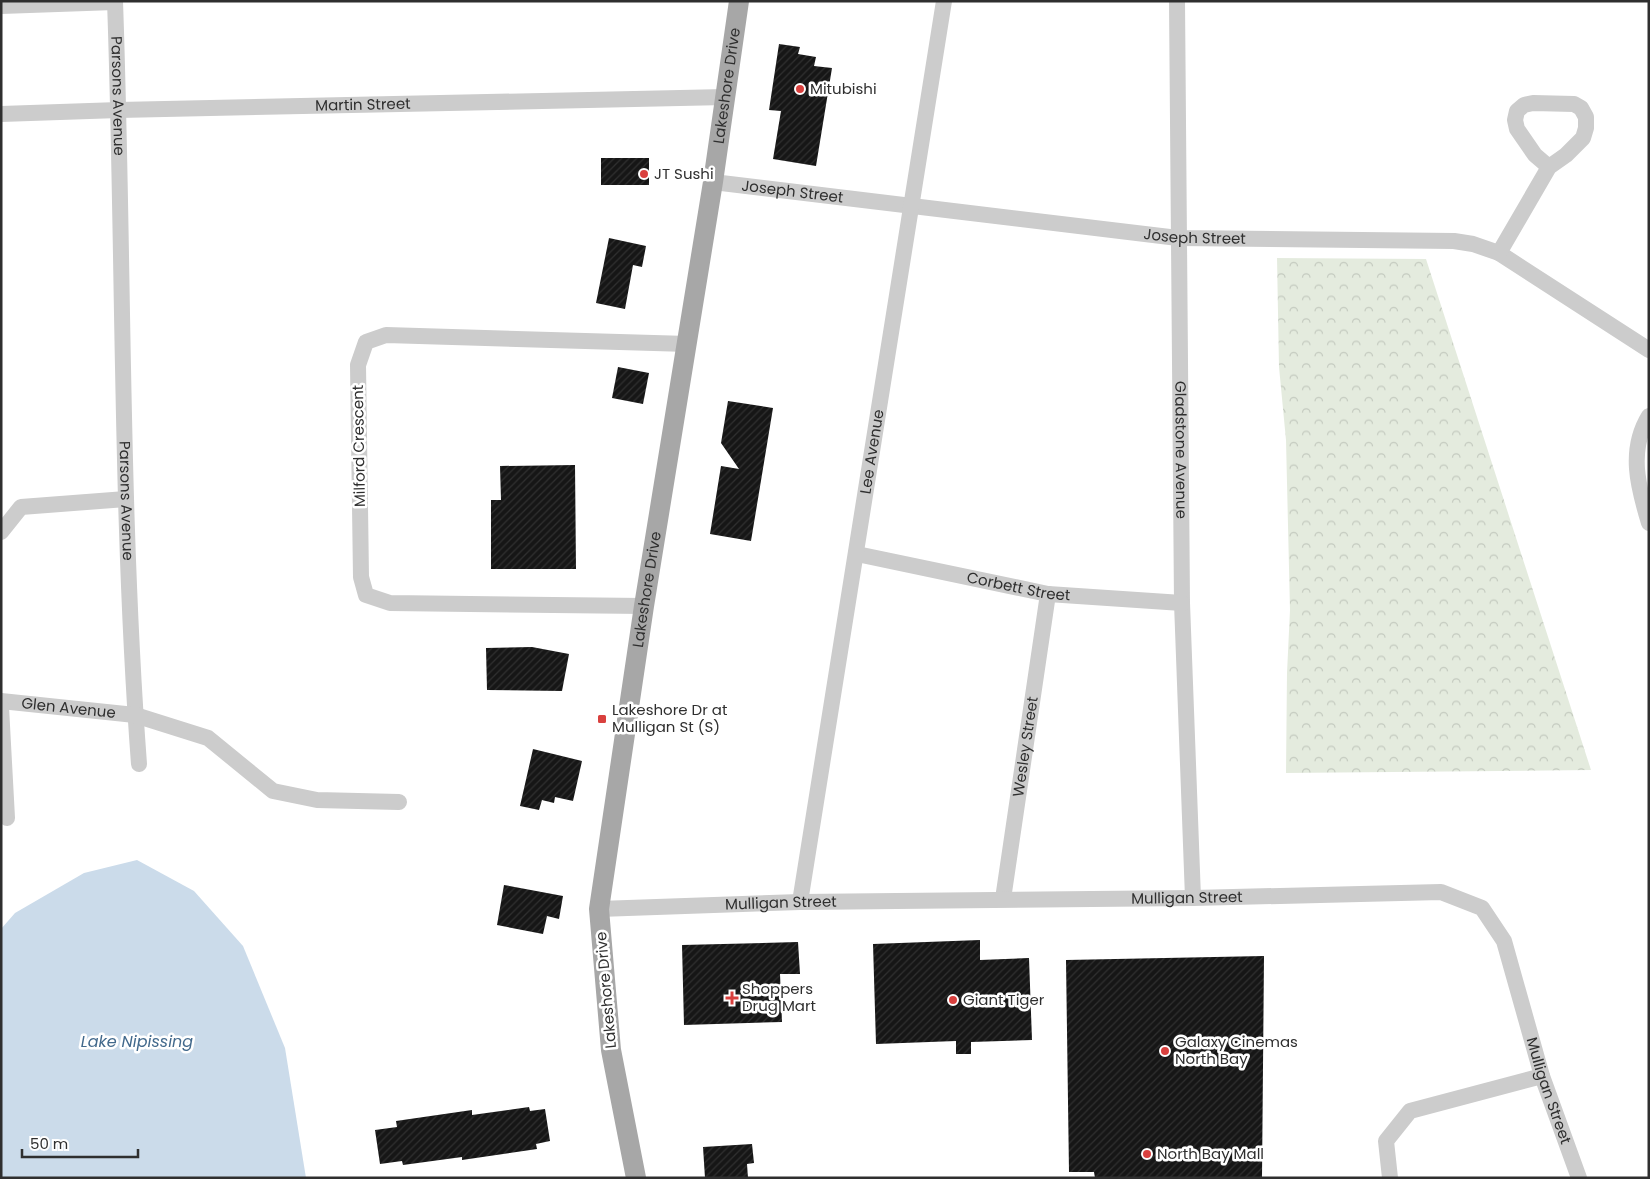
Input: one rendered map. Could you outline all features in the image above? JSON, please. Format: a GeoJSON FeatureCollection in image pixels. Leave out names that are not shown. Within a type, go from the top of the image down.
{"type":"FeatureCollection","features":[{"type":"Feature","properties":{"kind":"main road","name":"Lakeshore Drive"},"geometry":{"type":"LineString","coordinates":[[636,1178],[611,1050],[599,909],[644,606],[713,182],[739,1]]}},
{"type":"Feature","properties":{"kind":"street","name":"Lee Avenue"},"geometry":{"type":"LineString","coordinates":[[800,902],[944,1]]}},
{"type":"Feature","properties":{"kind":"street","name":"Gladstone Avenue"},"geometry":{"type":"LineString","coordinates":[[1177,1],[1182,603],[1193,898]]}},
{"type":"Feature","properties":{"kind":"street"},"geometry":{"type":"LineString","coordinates":[[1,6],[115,2]]}},
{"type":"Feature","properties":{"kind":"street","name":"Parsons Avenue"},"geometry":{"type":"LineString","coordinates":[[115,2],[119,110],[126,499],[135,715],[139,764]]}},
{"type":"Feature","properties":{"kind":"street","name":"Martin Street"},"geometry":{"type":"LineString","coordinates":[[1,114],[726,97]]}},
{"type":"Feature","properties":{"kind":"street"},"geometry":{"type":"LineString","coordinates":[[1499,253],[1549,167],[1566,155],[1582,138],[1586,128],[1586,117],[1581,108],[1574,104],[1533,103],[1524,105],[1517,111],[1515,120],[1517,129],[1535,155],[1549,167]]}},
{"type":"Feature","properties":{"kind":"street","name":"Joseph Street"},"geometry":{"type":"LineString","coordinates":[[713,182],[1178,238],[1454,241],[1474,244],[1499,253],[1649,350]]}},
{"type":"Feature","properties":{"kind":"street","name":"Milford Crescent"},"geometry":{"type":"LineString","coordinates":[[644,606],[390,603],[366,595],[361,577],[358,365],[366,342],[386,334],[688,344]]}},
{"type":"Feature","properties":{"kind":"street"},"geometry":{"type":"LineString","coordinates":[[1649,416],[1637,444],[1638,487],[1649,523]]}},
{"type":"Feature","properties":{"kind":"street"},"geometry":{"type":"LineString","coordinates":[[1,532],[21,507],[126,499]]}},
{"type":"Feature","properties":{"kind":"street","name":"Corbett Street"},"geometry":{"type":"LineString","coordinates":[[857,554],[1048,594],[1182,603]]}},
{"type":"Feature","properties":{"kind":"street","name":"Wesley Street"},"geometry":{"type":"LineString","coordinates":[[1003,899],[1048,594]]}},
{"type":"Feature","properties":{"kind":"street","name":"Glen Avenue"},"geometry":{"type":"LineString","coordinates":[[1,700],[135,715]]}},
{"type":"Feature","properties":{"kind":"street"},"geometry":{"type":"LineString","coordinates":[[1,707],[7,818]]}},
{"type":"Feature","properties":{"kind":"street"},"geometry":{"type":"LineString","coordinates":[[135,715],[208,738],[273,791],[317,800],[399,802]]}},
{"type":"Feature","properties":{"kind":"street","name":"Mulligan Street"},"geometry":{"type":"LineString","coordinates":[[599,909],[800,902],[1193,898],[1441,892],[1482,908],[1504,941],[1542,1076],[1579,1178]]}},
{"type":"Feature","properties":{"kind":"street"},"geometry":{"type":"LineString","coordinates":[[1390,1178],[1386,1141],[1410,1112],[1542,1076]]}},
{"type":"Feature","properties":{"kind":"green space"},"geometry":{"type":"Polygon","coordinates":[[[1277,258],[1426,259],[1591,770],[1286,773],[1290,610],[1286,440],[1279,367],[1277,258]]]}},
{"type":"Feature","properties":{"kind":"water","name":"Lake Nipissing"},"geometry":{"type":"Polygon","coordinates":[[[137,860],[194,891],[243,946],[285,1048],[306,1178],[1,1178],[1,929],[15,913],[84,873],[137,860]]]}},
{"type":"Feature","properties":{"kind":"building","name":"Mitubishi"},"geometry":{"type":"Polygon","coordinates":[[[779,44],[800,47],[798,54],[816,57],[814,66],[832,68],[816,166],[773,159],[781,111],[769,110],[779,44]]]}},
{"type":"Feature","properties":{"kind":"building"},"geometry":{"type":"Polygon","coordinates":[[[601,158],[649,158],[649,185],[601,185],[601,158]]]}},
{"type":"Feature","properties":{"kind":"building"},"geometry":{"type":"Polygon","coordinates":[[[609,238],[646,246],[642,267],[633,265],[625,309],[596,303],[609,238]]]}},
{"type":"Feature","properties":{"kind":"building"},"geometry":{"type":"Polygon","coordinates":[[[618,367],[649,373],[643,404],[612,398],[618,367]]]}},
{"type":"Feature","properties":{"kind":"building"},"geometry":{"type":"Polygon","coordinates":[[[728,401],[773,408],[751,541],[710,534],[721,466],[739,469],[721,443],[728,401]]]}},
{"type":"Feature","properties":{"kind":"building"},"geometry":{"type":"Polygon","coordinates":[[[575,465],[576,569],[491,569],[491,500],[501,500],[500,466],[575,465]]]}},
{"type":"Feature","properties":{"kind":"building"},"geometry":{"type":"Polygon","coordinates":[[[532,647],[569,654],[562,691],[487,690],[486,648],[532,647]]]}},
{"type":"Feature","properties":{"kind":"building"},"geometry":{"type":"Polygon","coordinates":[[[533,749],[582,761],[573,801],[555,797],[554,803],[542,800],[539,810],[520,806],[533,749]]]}},
{"type":"Feature","properties":{"kind":"building"},"geometry":{"type":"Polygon","coordinates":[[[504,885],[563,896],[559,919],[547,916],[543,934],[497,925],[504,885]]]}},
{"type":"Feature","properties":{"kind":"building","name":"Giant Tiger"},"geometry":{"type":"Polygon","coordinates":[[[980,940],[980,960],[1029,958],[1032,1040],[971,1042],[971,1054],[956,1054],[956,1041],[876,1044],[873,944],[980,940]]]}},
{"type":"Feature","properties":{"kind":"building","name":"Shoppers Drug Mart"},"geometry":{"type":"Polygon","coordinates":[[[798,942],[800,974],[780,974],[782,1022],[684,1025],[682,945],[798,942]]]}},
{"type":"Feature","properties":{"kind":"building","name":"Galaxy Cinemas North Bay"},"geometry":{"type":"Polygon","coordinates":[[[1264,956],[1262,1178],[1095,1178],[1094,1172],[1069,1172],[1066,960],[1264,956]]]}},
{"type":"Feature","properties":{"kind":"building"},"geometry":{"type":"Polygon","coordinates":[[[529,1107],[530,1111],[545,1109],[550,1141],[536,1144],[537,1149],[462,1160],[462,1157],[403,1165],[402,1161],[380,1164],[375,1130],[397,1127],[396,1121],[472,1110],[472,1115],[529,1107]]]}},
{"type":"Feature","properties":{"kind":"building"},"geometry":{"type":"Polygon","coordinates":[[[752,1144],[754,1163],[747,1164],[748,1178],[705,1178],[703,1147],[752,1144]]]}},
{"type":"Feature","properties":{"kind":"place","name":"Mitubishi"},"geometry":{"type":"Point","coordinates":[800,89]}},
{"type":"Feature","properties":{"kind":"place","name":"JT Sushi"},"geometry":{"type":"Point","coordinates":[644,174]}},
{"type":"Feature","properties":{"kind":"place","name":"Lakeshore Dr at Mulligan St (S)"},"geometry":{"type":"Point","coordinates":[602,719]}},
{"type":"Feature","properties":{"kind":"place","name":"Shoppers Drug Mart"},"geometry":{"type":"Point","coordinates":[732,998]}},
{"type":"Feature","properties":{"kind":"place","name":"Giant Tiger"},"geometry":{"type":"Point","coordinates":[953,1000]}},
{"type":"Feature","properties":{"kind":"place","name":"Galaxy Cinemas North Bay"},"geometry":{"type":"Point","coordinates":[1165,1051]}},
{"type":"Feature","properties":{"kind":"place","name":"North Bay Mall"},"geometry":{"type":"Point","coordinates":[1147,1154]}}]}
